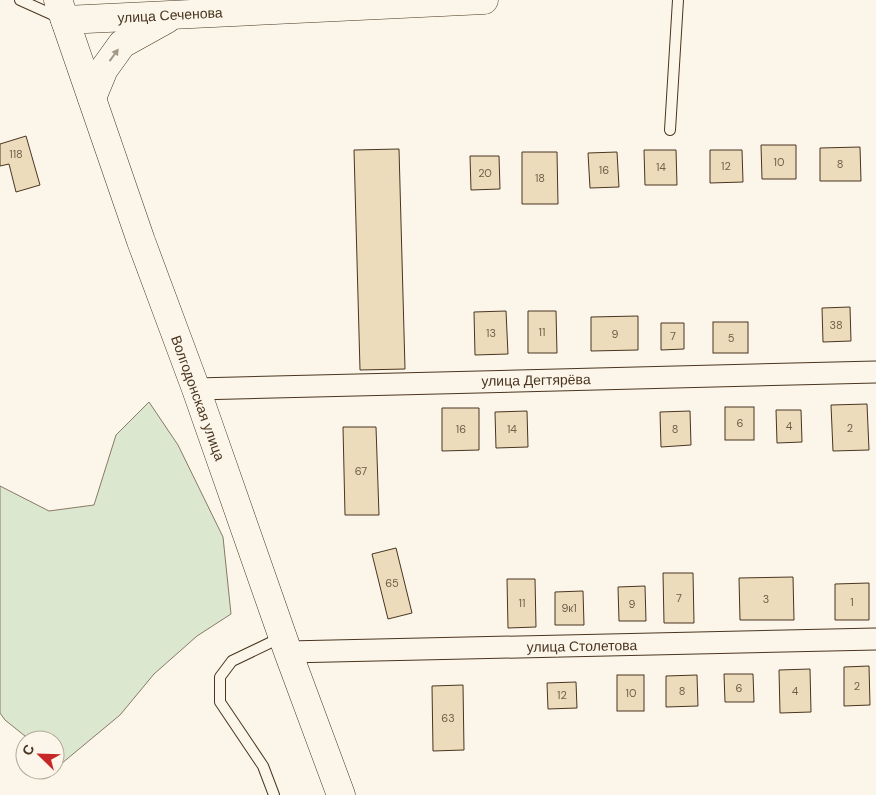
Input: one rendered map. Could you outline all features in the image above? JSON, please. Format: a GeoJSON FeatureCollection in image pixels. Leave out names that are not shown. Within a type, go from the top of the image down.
{"type":"FeatureCollection","features":[{"type":"Feature","properties":{"kind":"main road"},"geometry":{"type":"LineString","coordinates":[[120,0],[173,15]]}},
{"type":"Feature","properties":{"kind":"main road","name":"улица Сеченова"},"geometry":{"type":"LineString","coordinates":[[62,10],[173,15],[484,0]]}},
{"type":"Feature","properties":{"kind":"main road","name":"Волгодонская улица"},"geometry":{"type":"LineString","coordinates":[[62,10],[141,241],[341,795]]}},
{"type":"Feature","properties":{"kind":"main road"},"geometry":{"type":"LineString","coordinates":[[92,98],[104,69],[122,44],[173,15]]}},
{"type":"Feature","properties":{"kind":"street","name":"улица Дегтярёва"},"geometry":{"type":"LineString","coordinates":[[196,389],[876,372]]}},
{"type":"Feature","properties":{"kind":"street","name":"улица Столетова"},"geometry":{"type":"LineString","coordinates":[[285,644],[876,639]]}},
{"type":"Feature","properties":{"kind":"lane"},"geometry":{"type":"LineString","coordinates":[[20,0],[62,10]]}},
{"type":"Feature","properties":{"kind":"lane"},"geometry":{"type":"LineString","coordinates":[[670,130],[678,0]]}},
{"type":"Feature","properties":{"kind":"lane"},"geometry":{"type":"LineString","coordinates":[[274,795],[263,766],[220,702],[220,677],[232,661],[285,644]]}},
{"type":"Feature","properties":{"kind":"green space"},"geometry":{"type":"Polygon","coordinates":[[[149,402],[178,445],[223,537],[231,614],[197,636],[154,674],[120,715],[65,761],[65,730],[18,730],[5,720],[0,713],[0,486],[49,511],[94,505],[116,435],[149,402]]]}},
{"type":"Feature","properties":{"kind":"building"},"geometry":{"type":"Polygon","coordinates":[[[26,136],[40,185],[16,192],[9,164],[0,166],[0,144],[26,136]]]}},
{"type":"Feature","properties":{"kind":"building"},"geometry":{"type":"Polygon","coordinates":[[[761,145],[796,145],[796,179],[762,179],[761,145]]]}},
{"type":"Feature","properties":{"kind":"building"},"geometry":{"type":"Polygon","coordinates":[[[860,147],[861,181],[820,181],[820,148],[860,147]]]}},
{"type":"Feature","properties":{"kind":"building"},"geometry":{"type":"Polygon","coordinates":[[[399,149],[405,369],[360,370],[354,150],[399,149]]]}},
{"type":"Feature","properties":{"kind":"building"},"geometry":{"type":"Polygon","coordinates":[[[644,150],[676,150],[677,185],[645,185],[644,150]]]}},
{"type":"Feature","properties":{"kind":"building"},"geometry":{"type":"Polygon","coordinates":[[[710,150],[742,150],[743,182],[710,183],[710,150]]]}},
{"type":"Feature","properties":{"kind":"building"},"geometry":{"type":"Polygon","coordinates":[[[522,152],[557,152],[558,204],[522,204],[522,152]]]}},
{"type":"Feature","properties":{"kind":"building"},"geometry":{"type":"Polygon","coordinates":[[[617,152],[619,187],[590,188],[588,153],[617,152]]]}},
{"type":"Feature","properties":{"kind":"building"},"geometry":{"type":"Polygon","coordinates":[[[470,156],[499,156],[500,189],[471,190],[470,156]]]}},
{"type":"Feature","properties":{"kind":"building"},"geometry":{"type":"Polygon","coordinates":[[[850,307],[851,341],[823,342],[822,308],[850,307]]]}},
{"type":"Feature","properties":{"kind":"building"},"geometry":{"type":"Polygon","coordinates":[[[506,311],[508,354],[475,355],[474,312],[506,311]]]}},
{"type":"Feature","properties":{"kind":"building"},"geometry":{"type":"Polygon","coordinates":[[[528,311],[556,311],[557,353],[528,353],[528,311]]]}},
{"type":"Feature","properties":{"kind":"building"},"geometry":{"type":"Polygon","coordinates":[[[638,316],[638,350],[591,351],[591,317],[638,316]]]}},
{"type":"Feature","properties":{"kind":"building"},"geometry":{"type":"Polygon","coordinates":[[[713,322],[748,322],[748,353],[713,353],[713,322]]]}},
{"type":"Feature","properties":{"kind":"building"},"geometry":{"type":"Polygon","coordinates":[[[661,323],[684,323],[684,349],[661,350],[661,323]]]}},
{"type":"Feature","properties":{"kind":"building"},"geometry":{"type":"Polygon","coordinates":[[[867,404],[869,450],[833,451],[831,405],[867,404]]]}},
{"type":"Feature","properties":{"kind":"building"},"geometry":{"type":"Polygon","coordinates":[[[725,407],[754,407],[754,440],[725,440],[725,407]]]}},
{"type":"Feature","properties":{"kind":"building"},"geometry":{"type":"Polygon","coordinates":[[[442,408],[479,408],[479,450],[442,451],[442,408]]]}},
{"type":"Feature","properties":{"kind":"building"},"geometry":{"type":"Polygon","coordinates":[[[776,410],[801,410],[802,442],[777,443],[776,410]]]}},
{"type":"Feature","properties":{"kind":"building"},"geometry":{"type":"Polygon","coordinates":[[[527,411],[528,447],[496,448],[495,412],[527,411]]]}},
{"type":"Feature","properties":{"kind":"building"},"geometry":{"type":"Polygon","coordinates":[[[690,411],[691,445],[661,447],[660,412],[690,411]]]}},
{"type":"Feature","properties":{"kind":"building"},"geometry":{"type":"Polygon","coordinates":[[[343,427],[376,427],[379,515],[345,515],[343,427]]]}},
{"type":"Feature","properties":{"kind":"building"},"geometry":{"type":"Polygon","coordinates":[[[396,548],[412,613],[388,619],[372,554],[396,548]]]}},
{"type":"Feature","properties":{"kind":"building"},"geometry":{"type":"Polygon","coordinates":[[[663,573],[693,573],[694,623],[664,623],[663,573]]]}},
{"type":"Feature","properties":{"kind":"building"},"geometry":{"type":"Polygon","coordinates":[[[793,577],[794,620],[740,620],[739,578],[793,577]]]}},
{"type":"Feature","properties":{"kind":"building"},"geometry":{"type":"Polygon","coordinates":[[[507,579],[535,579],[536,627],[508,628],[507,579]]]}},
{"type":"Feature","properties":{"kind":"building"},"geometry":{"type":"Polygon","coordinates":[[[869,583],[869,620],[835,620],[835,584],[869,583]]]}},
{"type":"Feature","properties":{"kind":"building"},"geometry":{"type":"Polygon","coordinates":[[[645,586],[646,621],[619,621],[618,587],[645,586]]]}},
{"type":"Feature","properties":{"kind":"building"},"geometry":{"type":"Polygon","coordinates":[[[583,591],[584,625],[555,625],[555,592],[583,591]]]}},
{"type":"Feature","properties":{"kind":"building"},"geometry":{"type":"Polygon","coordinates":[[[869,666],[870,705],[844,706],[844,667],[869,666]]]}},
{"type":"Feature","properties":{"kind":"building"},"geometry":{"type":"Polygon","coordinates":[[[810,669],[811,712],[780,713],[779,670],[810,669]]]}},
{"type":"Feature","properties":{"kind":"building"},"geometry":{"type":"Polygon","coordinates":[[[724,674],[753,674],[754,702],[725,702],[724,674]]]}},
{"type":"Feature","properties":{"kind":"building"},"geometry":{"type":"Polygon","coordinates":[[[617,675],[644,675],[644,711],[617,711],[617,675]]]}},
{"type":"Feature","properties":{"kind":"building"},"geometry":{"type":"Polygon","coordinates":[[[697,675],[698,706],[666,707],[666,676],[697,675]]]}},
{"type":"Feature","properties":{"kind":"building"},"geometry":{"type":"Polygon","coordinates":[[[576,682],[577,708],[548,709],[547,683],[576,682]]]}},
{"type":"Feature","properties":{"kind":"building"},"geometry":{"type":"Polygon","coordinates":[[[463,685],[464,750],[433,751],[432,686],[463,685]]]}}]}
